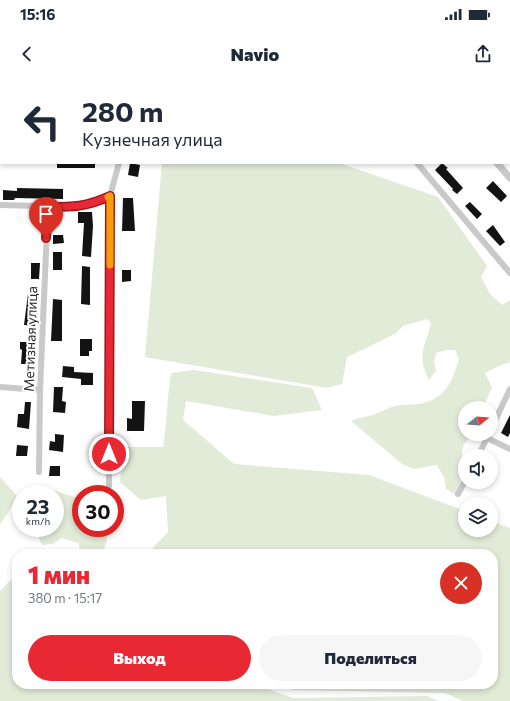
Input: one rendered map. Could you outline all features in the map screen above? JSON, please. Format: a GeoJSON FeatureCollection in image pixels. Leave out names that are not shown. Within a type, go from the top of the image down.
{"type":"FeatureCollection","features":[{"type":"Feature","properties":{"kind":"street"},"geometry":{"type":"LineString","coordinates":[[109,485],[110,196],[119,164]]}},
{"type":"Feature","properties":{"kind":"street"},"geometry":{"type":"LineString","coordinates":[[418,164],[510,273]]}},
{"type":"Feature","properties":{"kind":"street"},"geometry":{"type":"LineString","coordinates":[[499,164],[510,178]]}},
{"type":"Feature","properties":{"kind":"street"},"geometry":{"type":"LineString","coordinates":[[0,205],[77,207],[93,203],[110,196]]}},
{"type":"Feature","properties":{"kind":"street","name":"Метизная улица"},"geometry":{"type":"LineString","coordinates":[[40,472],[40,390],[48,207]]}},
{"type":"Feature","properties":{"kind":"street"},"geometry":{"type":"LineString","coordinates":[[0,388],[40,390]]}},
{"type":"Feature","properties":{"kind":"street"},"geometry":{"type":"LineString","coordinates":[[498,414],[510,389]]}},
{"type":"Feature","properties":{"kind":"street"},"geometry":{"type":"LineString","coordinates":[[496,441],[510,449]]}},
{"type":"Feature","properties":{"kind":"street"},"geometry":{"type":"LineString","coordinates":[[458,494],[461,489]]}},
{"type":"Feature","properties":{"kind":"green space"},"geometry":{"type":"Polygon","coordinates":[[[162,164],[342,164],[438,197],[487,266],[481,277],[490,294],[502,305],[510,300],[510,362],[485,373],[492,387],[486,401],[458,401],[458,441],[467,441],[462,449],[458,449],[458,487],[455,494],[446,489],[444,477],[437,465],[414,469],[402,464],[351,421],[395,406],[428,402],[442,394],[454,375],[459,359],[455,350],[446,350],[436,353],[434,361],[436,371],[429,380],[425,371],[422,357],[431,323],[427,319],[403,326],[395,334],[347,357],[342,384],[327,388],[145,357],[162,164]]]}},
{"type":"Feature","properties":{"kind":"green space"},"geometry":{"type":"Polygon","coordinates":[[[194,370],[312,388],[322,410],[274,416],[186,401],[183,420],[234,464],[369,475],[458,508],[458,537],[498,537],[498,524],[510,528],[510,701],[463,701],[445,693],[290,689],[498,689],[498,549],[152,549],[168,532],[166,496],[141,500],[120,482],[123,447],[163,447],[171,373],[194,370]]]}},
{"type":"Feature","properties":{"kind":"green space"},"geometry":{"type":"Polygon","coordinates":[[[0,477],[12,490],[12,505],[0,524],[0,477]]]}},
{"type":"Feature","properties":{"kind":"green space"},"geometry":{"type":"Polygon","coordinates":[[[64,494],[72,496],[72,537],[108,537],[104,549],[79,549],[79,543],[62,538],[53,544],[42,545],[38,537],[64,537],[64,494]]]}},
{"type":"Feature","properties":{"kind":"green space"},"geometry":{"type":"Polygon","coordinates":[[[12,579],[12,689],[268,689],[293,698],[427,696],[438,701],[0,701],[0,591],[12,579]]]}},
{"type":"Feature","properties":{"kind":"building"},"geometry":{"type":"Polygon","coordinates":[[[57,164],[95,164],[95,168],[57,168],[57,164]]]}},
{"type":"Feature","properties":{"kind":"building"},"geometry":{"type":"Polygon","coordinates":[[[130,164],[140,165],[138,177],[128,175],[130,164]]]}},
{"type":"Feature","properties":{"kind":"building"},"geometry":{"type":"Polygon","coordinates":[[[441,164],[443,164],[463,188],[457,194],[435,170],[441,164]]]}},
{"type":"Feature","properties":{"kind":"building"},"geometry":{"type":"Polygon","coordinates":[[[493,181],[507,196],[501,202],[486,188],[493,181]]]}},
{"type":"Feature","properties":{"kind":"building"},"geometry":{"type":"Polygon","coordinates":[[[17,188],[63,189],[63,199],[15,198],[14,200],[3,200],[3,190],[17,191],[17,188]]]}},
{"type":"Feature","properties":{"kind":"building"},"geometry":{"type":"Polygon","coordinates":[[[123,198],[133,198],[135,231],[122,231],[123,198]]]}},
{"type":"Feature","properties":{"kind":"building"},"geometry":{"type":"Polygon","coordinates":[[[470,202],[482,214],[477,219],[465,206],[470,202]]]}},
{"type":"Feature","properties":{"kind":"building"},"geometry":{"type":"Polygon","coordinates":[[[78,212],[92,212],[93,226],[91,257],[82,256],[84,223],[78,223],[78,212]]]}},
{"type":"Feature","properties":{"kind":"building"},"geometry":{"type":"Polygon","coordinates":[[[493,225],[505,242],[500,246],[486,231],[493,225]]]}},
{"type":"Feature","properties":{"kind":"building"},"geometry":{"type":"Polygon","coordinates":[[[53,235],[63,235],[64,243],[53,244],[53,235]]]}},
{"type":"Feature","properties":{"kind":"building"},"geometry":{"type":"Polygon","coordinates":[[[53,252],[62,252],[62,270],[53,270],[53,252]]]}},
{"type":"Feature","properties":{"kind":"building"},"geometry":{"type":"Polygon","coordinates":[[[31,263],[40,263],[39,279],[31,279],[31,263]]]}},
{"type":"Feature","properties":{"kind":"building"},"geometry":{"type":"Polygon","coordinates":[[[82,266],[90,267],[90,305],[81,304],[82,266]]]}},
{"type":"Feature","properties":{"kind":"building"},"geometry":{"type":"Polygon","coordinates":[[[122,270],[131,270],[131,281],[122,282],[122,270]]]}},
{"type":"Feature","properties":{"kind":"building"},"geometry":{"type":"Polygon","coordinates":[[[28,294],[39,295],[35,326],[24,325],[28,294]]]}},
{"type":"Feature","properties":{"kind":"building"},"geometry":{"type":"Polygon","coordinates":[[[53,299],[62,300],[62,341],[51,341],[53,299]]]}},
{"type":"Feature","properties":{"kind":"building"},"geometry":{"type":"Polygon","coordinates":[[[80,339],[92,339],[92,351],[89,351],[89,356],[80,356],[80,339]]]}},
{"type":"Feature","properties":{"kind":"building"},"geometry":{"type":"Polygon","coordinates":[[[20,342],[29,342],[28,356],[31,356],[30,364],[21,364],[22,350],[20,349],[20,342]]]}},
{"type":"Feature","properties":{"kind":"building"},"geometry":{"type":"Polygon","coordinates":[[[63,366],[74,367],[74,372],[93,373],[93,385],[81,385],[81,379],[62,377],[63,366]]]}},
{"type":"Feature","properties":{"kind":"building"},"geometry":{"type":"Polygon","coordinates":[[[54,387],[63,387],[62,401],[66,402],[65,413],[53,412],[54,387]]]}},
{"type":"Feature","properties":{"kind":"building"},"geometry":{"type":"Polygon","coordinates":[[[132,401],[145,401],[144,431],[127,431],[127,418],[132,419],[132,401]]]}},
{"type":"Feature","properties":{"kind":"building"},"geometry":{"type":"Polygon","coordinates":[[[25,402],[31,402],[29,429],[17,427],[18,414],[24,414],[25,402]]]}},
{"type":"Feature","properties":{"kind":"building"},"geometry":{"type":"Polygon","coordinates":[[[510,415],[510,433],[508,437],[501,433],[510,415]]]}},
{"type":"Feature","properties":{"kind":"building"},"geometry":{"type":"Polygon","coordinates":[[[55,434],[64,435],[63,452],[49,450],[50,441],[55,442],[55,434]]]}},
{"type":"Feature","properties":{"kind":"building"},"geometry":{"type":"Polygon","coordinates":[[[17,445],[28,446],[27,456],[16,456],[17,445]]]}},
{"type":"Feature","properties":{"kind":"building"},"geometry":{"type":"Polygon","coordinates":[[[50,466],[60,466],[60,476],[49,476],[50,466]]]}},
{"type":"Feature","properties":{"kind":"slow traffic"},"geometry":{"type":"LineString","coordinates":[[108,197],[110,196],[110,265]]}},
{"type":"Feature","properties":{"kind":"route"},"geometry":{"type":"LineString","coordinates":[[46,238],[48,207],[77,207],[93,203],[110,196],[109,454]]}}]}
